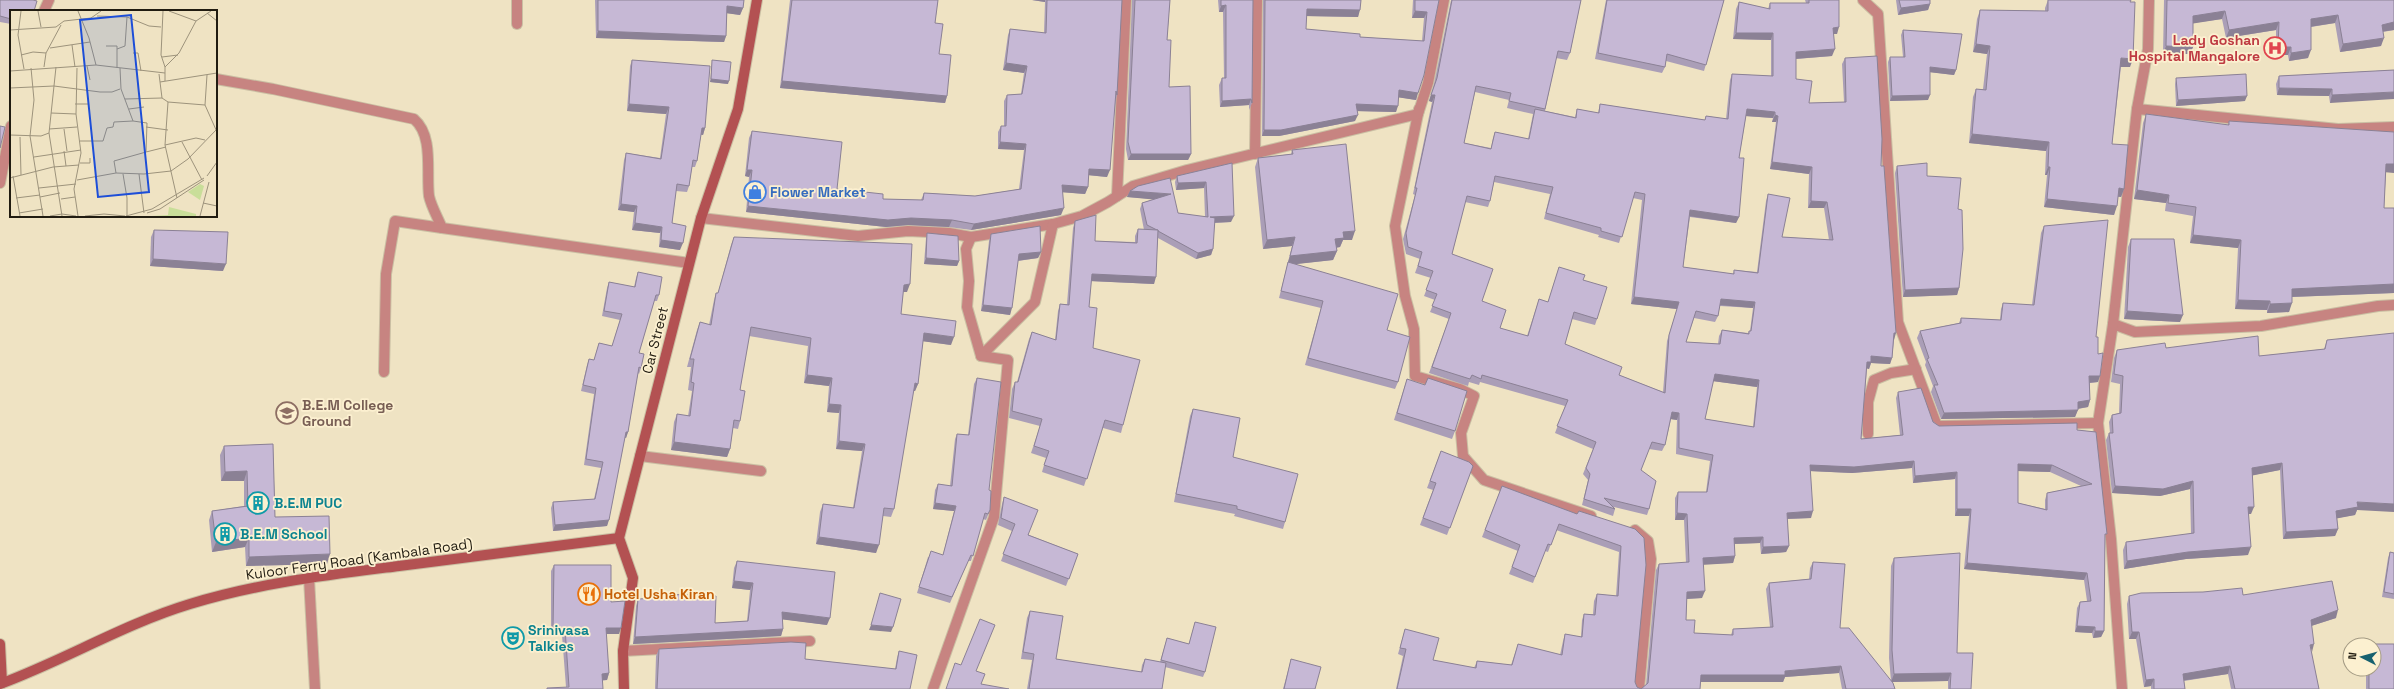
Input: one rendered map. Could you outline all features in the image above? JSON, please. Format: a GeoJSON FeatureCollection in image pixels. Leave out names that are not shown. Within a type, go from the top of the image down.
{"type":"FeatureCollection","features":[{"type":"Feature","properties":{"kind":"main road","name":"Car Street"},"geometry":{"type":"LineString","coordinates":[[620,538],[700,218],[738,109],[757,0]]}},
{"type":"Feature","properties":{"kind":"main road","name":"Kuloor Ferry Road (Kambala Road)"},"geometry":{"type":"LineString","coordinates":[[1,685],[101,640],[188,604],[250,587],[620,538]]}},
{"type":"Feature","properties":{"kind":"main road"},"geometry":{"type":"LineString","coordinates":[[620,538],[633,578],[623,651],[624,689]]}},
{"type":"Feature","properties":{"kind":"main road"},"geometry":{"type":"LineString","coordinates":[[0,644],[1,685]]}},
{"type":"Feature","properties":{"kind":"street"},"geometry":{"type":"LineString","coordinates":[[44,10],[49,0]]}},
{"type":"Feature","properties":{"kind":"street"},"geometry":{"type":"LineString","coordinates":[[517,0],[517,24]]}},
{"type":"Feature","properties":{"kind":"street"},"geometry":{"type":"LineString","coordinates":[[1118,196],[1120,174],[1118,145],[1126,0]]}},
{"type":"Feature","properties":{"kind":"street"},"geometry":{"type":"LineString","coordinates":[[1255,154],[1257,0]]}},
{"type":"Feature","properties":{"kind":"street"},"geometry":{"type":"LineString","coordinates":[[1444,0],[1428,82],[1419,108],[1395,226],[1405,296],[1414,329],[1415,376],[1460,389],[1474,396],[1461,433],[1463,456],[1484,480],[1599,518]]}},
{"type":"Feature","properties":{"kind":"street"},"geometry":{"type":"LineString","coordinates":[[1863,0],[1878,14],[1898,322],[1937,426],[2098,423]]}},
{"type":"Feature","properties":{"kind":"street"},"geometry":{"type":"LineString","coordinates":[[2122,689],[2112,539],[2098,423],[2113,324],[2137,109],[2148,49],[2149,0]]}},
{"type":"Feature","properties":{"kind":"street"},"geometry":{"type":"LineString","coordinates":[[217,79],[273,89],[414,119],[421,125],[426,136],[430,198],[442,228]]}},
{"type":"Feature","properties":{"kind":"street"},"geometry":{"type":"LineString","coordinates":[[700,218],[858,236],[908,231],[949,233],[971,238],[1053,224],[1082,216],[1133,186],[1187,170],[1418,114],[1419,108]]}},
{"type":"Feature","properties":{"kind":"street"},"geometry":{"type":"LineString","coordinates":[[2137,109],[2338,129],[2394,127]]}},
{"type":"Feature","properties":{"kind":"street"},"geometry":{"type":"LineString","coordinates":[[0,183],[10,131]]}},
{"type":"Feature","properties":{"kind":"street"},"geometry":{"type":"LineString","coordinates":[[1120,174],[1133,186]]}},
{"type":"Feature","properties":{"kind":"street"},"geometry":{"type":"LineString","coordinates":[[384,372],[386,274],[395,221],[689,262]]}},
{"type":"Feature","properties":{"kind":"street"},"geometry":{"type":"LineString","coordinates":[[981,356],[1035,302],[1053,224]]}},
{"type":"Feature","properties":{"kind":"street"},"geometry":{"type":"LineString","coordinates":[[971,238],[966,249],[969,281],[967,307],[981,356]]}},
{"type":"Feature","properties":{"kind":"street"},"geometry":{"type":"LineString","coordinates":[[2113,324],[2135,332],[2261,326],[2378,306],[2394,305]]}},
{"type":"Feature","properties":{"kind":"street"},"geometry":{"type":"LineString","coordinates":[[933,689],[994,517],[1008,360],[981,356]]}},
{"type":"Feature","properties":{"kind":"street"},"geometry":{"type":"LineString","coordinates":[[1868,434],[1868,402],[1874,380],[1891,373],[1916,369]]}},
{"type":"Feature","properties":{"kind":"street"},"geometry":{"type":"LineString","coordinates":[[640,456],[761,471]]}},
{"type":"Feature","properties":{"kind":"street"},"geometry":{"type":"LineString","coordinates":[[1628,528],[1636,530],[1648,541],[1651,559],[1639,689]]}},
{"type":"Feature","properties":{"kind":"street"},"geometry":{"type":"LineString","coordinates":[[309,578],[315,689]]}},
{"type":"Feature","properties":{"kind":"street"},"geometry":{"type":"LineString","coordinates":[[623,651],[810,641]]}},
{"type":"Feature","properties":{"kind":"building"},"geometry":{"type":"Polygon","coordinates":[[[0,0],[37,1],[34,10],[10,10],[10,19],[0,16],[0,0]]]}},
{"type":"Feature","properties":{"kind":"building"},"geometry":{"type":"Polygon","coordinates":[[[598,0],[744,0],[743,8],[727,6],[726,36],[598,31],[598,0]]]}},
{"type":"Feature","properties":{"kind":"building"},"geometry":{"type":"Polygon","coordinates":[[[792,0],[938,0],[935,23],[943,24],[939,54],[951,55],[947,96],[782,81],[792,0]]]}},
{"type":"Feature","properties":{"kind":"building"},"geometry":{"type":"Polygon","coordinates":[[[1047,0],[1122,0],[1117,95],[1116,91],[1110,170],[1089,169],[1088,187],[1062,185],[1064,208],[974,224],[952,220],[911,218],[888,220],[748,206],[752,170],[747,170],[752,131],[842,142],[837,189],[883,194],[883,199],[923,200],[924,193],[975,196],[1021,189],[1026,144],[1000,142],[1001,126],[1006,126],[1007,95],[1022,94],[1027,66],[1006,63],[1010,29],[1046,33],[1047,0]]]}},
{"type":"Feature","properties":{"kind":"building"},"geometry":{"type":"Polygon","coordinates":[[[1135,0],[1170,0],[1167,40],[1171,40],[1169,87],[1190,86],[1191,154],[1131,154],[1128,142],[1135,0]]]}},
{"type":"Feature","properties":{"kind":"building"},"geometry":{"type":"Polygon","coordinates":[[[1221,0],[1253,0],[1252,103],[1251,99],[1222,101],[1222,78],[1226,78],[1226,5],[1221,6],[1221,0]]]}},
{"type":"Feature","properties":{"kind":"building"},"geometry":{"type":"Polygon","coordinates":[[[1265,0],[1361,0],[1360,10],[1307,9],[1306,29],[1360,34],[1360,37],[1424,41],[1427,12],[1415,11],[1415,0],[1439,0],[1424,75],[1418,93],[1399,90],[1398,106],[1356,104],[1358,115],[1281,130],[1264,130],[1265,0]]]}},
{"type":"Feature","properties":{"kind":"building"},"geometry":{"type":"Polygon","coordinates":[[[1452,0],[1581,0],[1570,53],[1558,51],[1545,109],[1509,101],[1511,93],[1476,86],[1464,143],[1491,149],[1495,132],[1529,139],[1535,109],[1576,118],[1577,109],[1599,113],[1600,104],[1705,120],[1706,116],[1728,119],[1732,74],[1773,76],[1773,33],[1736,33],[1739,2],[1770,9],[1770,3],[1809,3],[1809,0],[1839,0],[1839,27],[1833,28],[1835,49],[1796,52],[1796,79],[1812,81],[1809,103],[1846,102],[1845,58],[1877,56],[1882,139],[1881,166],[1884,166],[1896,333],[1894,333],[1892,358],[1871,356],[1871,362],[1867,362],[1861,439],[1903,435],[1898,392],[1921,388],[1933,422],[1939,426],[2077,423],[2077,430],[2096,432],[2107,534],[2105,534],[2104,631],[2095,631],[2095,627],[2077,626],[2080,602],[2091,601],[2087,573],[1967,563],[1971,509],[1957,509],[1957,472],[1915,476],[1914,461],[1854,467],[1810,465],[1813,511],[1787,513],[1789,546],[1763,547],[1763,537],[1734,538],[1735,556],[1703,558],[1705,591],[1687,592],[1686,620],[1695,620],[1694,633],[1733,635],[1733,629],[1773,627],[1769,583],[1811,579],[1813,562],[1845,564],[1840,628],[1849,628],[1893,683],[1895,689],[1846,689],[1841,666],[1785,671],[1785,675],[1701,675],[1700,689],[1641,689],[1648,683],[1659,564],[1689,562],[1687,514],[1677,513],[1678,492],[1707,492],[1713,455],[1679,448],[1679,413],[1672,412],[1665,445],[1652,442],[1641,470],[1656,481],[1649,509],[1604,498],[1615,509],[1584,499],[1590,474],[1586,468],[1596,442],[1557,426],[1568,400],[1482,375],[1481,379],[1472,375],[1470,379],[1432,367],[1451,313],[1432,306],[1437,294],[1426,290],[1433,271],[1418,266],[1422,252],[1408,247],[1406,233],[1417,188],[1415,188],[1435,95],[1431,95],[1437,78],[1452,0]],[[1747,109],[1739,158],[1744,158],[1739,217],[1690,210],[1683,267],[1734,274],[1734,270],[1758,273],[1768,194],[1790,198],[1782,237],[1833,240],[1827,202],[1811,201],[1812,167],[1772,162],[1778,116],[1775,115],[1775,112],[1747,109]],[[1495,176],[1490,201],[1467,196],[1452,254],[1493,269],[1482,301],[1506,310],[1500,328],[1528,336],[1539,299],[1548,302],[1559,267],[1585,275],[1583,280],[1607,287],[1597,319],[1574,312],[1565,344],[1622,367],[1619,375],[1665,393],[1669,335],[1679,302],[1634,297],[1645,194],[1635,192],[1622,237],[1601,231],[1601,228],[1546,213],[1553,187],[1495,176]],[[1721,299],[1718,316],[1696,311],[1686,342],[1720,344],[1722,330],[1749,334],[1749,331],[1751,331],[1755,302],[1721,299]],[[1715,374],[1705,419],[1754,427],[1759,380],[1715,374]],[[2018,464],[2018,503],[2047,510],[2047,493],[2092,484],[2052,465],[2018,464]]]}},
{"type":"Feature","properties":{"kind":"building"},"geometry":{"type":"Polygon","coordinates":[[[1607,0],[1724,0],[1706,65],[1667,54],[1665,67],[1598,53],[1607,0]]]}},
{"type":"Feature","properties":{"kind":"building"},"geometry":{"type":"Polygon","coordinates":[[[1899,0],[1930,0],[1930,4],[1901,8],[1899,0]]]}},
{"type":"Feature","properties":{"kind":"building"},"geometry":{"type":"Polygon","coordinates":[[[2048,0],[2131,0],[2130,2],[2135,2],[2133,59],[2121,58],[2112,144],[2128,145],[2124,189],[2119,188],[2117,206],[2047,199],[2050,167],[2048,167],[2049,142],[1972,134],[1976,89],[1986,90],[1990,46],[1976,44],[1980,10],[2048,11],[2048,0]]]}},
{"type":"Feature","properties":{"kind":"building"},"geometry":{"type":"Polygon","coordinates":[[[2167,0],[2394,0],[2394,22],[2382,25],[2384,38],[2343,44],[2338,15],[2311,19],[2311,50],[2291,53],[2291,47],[2278,47],[2279,22],[2229,30],[2225,11],[2193,16],[2193,47],[2166,46],[2167,0]]]}},
{"type":"Feature","properties":{"kind":"building"},"geometry":{"type":"Polygon","coordinates":[[[1903,30],[1962,34],[1956,70],[1930,67],[1930,95],[1892,96],[1890,57],[1905,57],[1903,30]]]}},
{"type":"Feature","properties":{"kind":"building"},"geometry":{"type":"Polygon","coordinates":[[[632,60],[710,66],[705,128],[702,128],[697,161],[693,160],[689,186],[677,184],[672,223],[686,226],[683,243],[661,240],[662,227],[635,223],[637,206],[621,204],[626,153],[661,159],[669,107],[629,104],[632,60]]]}},
{"type":"Feature","properties":{"kind":"building"},"geometry":{"type":"Polygon","coordinates":[[[712,60],[731,62],[729,81],[711,79],[712,60]]]}},
{"type":"Feature","properties":{"kind":"building"},"geometry":{"type":"Polygon","coordinates":[[[2394,70],[2394,92],[2332,95],[2332,89],[2279,88],[2279,76],[2394,70]]]}},
{"type":"Feature","properties":{"kind":"building"},"geometry":{"type":"Polygon","coordinates":[[[2246,74],[2247,96],[2178,100],[2176,78],[2246,74]]]}},
{"type":"Feature","properties":{"kind":"building"},"geometry":{"type":"Polygon","coordinates":[[[2146,114],[2229,125],[2229,121],[2394,132],[2394,164],[2386,164],[2384,208],[2394,208],[2394,284],[2292,289],[2292,303],[2270,304],[2270,301],[2238,300],[2241,240],[2193,235],[2196,207],[2168,203],[2169,195],[2137,190],[2146,114]]]}},
{"type":"Feature","properties":{"kind":"building"},"geometry":{"type":"Polygon","coordinates":[[[0,126],[5,127],[0,148],[0,126]]]}},
{"type":"Feature","properties":{"kind":"building"},"geometry":{"type":"Polygon","coordinates":[[[1346,144],[1355,231],[1343,232],[1344,238],[1335,239],[1337,251],[1290,256],[1295,237],[1267,240],[1258,158],[1293,154],[1292,150],[1346,144]]]}},
{"type":"Feature","properties":{"kind":"building"},"geometry":{"type":"Polygon","coordinates":[[[1232,163],[1234,216],[1210,217],[1215,218],[1213,249],[1198,253],[1147,225],[1142,203],[1171,194],[1130,191],[1138,186],[1170,178],[1178,213],[1208,217],[1206,182],[1178,183],[1177,176],[1232,163]]]}},
{"type":"Feature","properties":{"kind":"building"},"geometry":{"type":"Polygon","coordinates":[[[1927,163],[1927,176],[1961,178],[1958,209],[1962,210],[1963,249],[1959,288],[1905,290],[1897,166],[1927,163]]]}},
{"type":"Feature","properties":{"kind":"building"},"geometry":{"type":"Polygon","coordinates":[[[1096,215],[1095,241],[1137,243],[1138,229],[1158,230],[1156,277],[1092,274],[1089,307],[1097,308],[1093,348],[1140,360],[1123,425],[1105,420],[1087,479],[1044,465],[1049,451],[1034,446],[1042,419],[1012,411],[1015,382],[1018,382],[1032,332],[1056,340],[1060,304],[1069,305],[1075,221],[1096,215]]]}},
{"type":"Feature","properties":{"kind":"building"},"geometry":{"type":"Polygon","coordinates":[[[2108,220],[2096,337],[2098,337],[2098,354],[2103,353],[2100,376],[2089,376],[2090,400],[2078,402],[2078,410],[1944,413],[1934,385],[1938,385],[1927,359],[1929,358],[1920,331],[1961,323],[1961,318],[2001,320],[2003,303],[2034,305],[2044,226],[2108,220]]]}},
{"type":"Feature","properties":{"kind":"building"},"geometry":{"type":"Polygon","coordinates":[[[1040,226],[1041,252],[1019,254],[1012,308],[983,305],[991,234],[1040,226]]]}},
{"type":"Feature","properties":{"kind":"building"},"geometry":{"type":"Polygon","coordinates":[[[154,230],[228,232],[226,264],[153,259],[154,230]]]}},
{"type":"Feature","properties":{"kind":"building"},"geometry":{"type":"Polygon","coordinates":[[[927,233],[958,236],[959,261],[926,258],[927,233]]]}},
{"type":"Feature","properties":{"kind":"building"},"geometry":{"type":"Polygon","coordinates":[[[734,237],[912,244],[910,284],[904,285],[901,314],[956,321],[954,337],[924,333],[918,384],[915,383],[894,509],[884,508],[879,545],[819,537],[823,504],[854,508],[865,444],[839,441],[841,405],[829,404],[832,378],[807,375],[811,338],[751,327],[740,390],[745,391],[740,421],[734,420],[730,449],[674,442],[677,414],[690,416],[694,383],[691,382],[694,359],[690,359],[700,322],[711,325],[716,293],[718,293],[734,237]]]}},
{"type":"Feature","properties":{"kind":"building"},"geometry":{"type":"Polygon","coordinates":[[[2131,239],[2174,239],[2183,315],[2127,311],[2131,239]]]}},
{"type":"Feature","properties":{"kind":"building"},"geometry":{"type":"Polygon","coordinates":[[[1288,262],[1398,294],[1387,330],[1410,337],[1398,382],[1308,358],[1323,301],[1281,291],[1288,262]]]}},
{"type":"Feature","properties":{"kind":"building"},"geometry":{"type":"Polygon","coordinates":[[[638,272],[662,277],[659,295],[656,295],[639,353],[644,354],[641,368],[639,367],[628,432],[626,432],[609,520],[555,525],[553,502],[595,499],[603,462],[586,459],[596,388],[583,385],[589,359],[594,360],[599,343],[612,346],[622,314],[604,311],[609,282],[635,287],[638,272]]]}},
{"type":"Feature","properties":{"kind":"building"},"geometry":{"type":"Polygon","coordinates":[[[2394,333],[2394,504],[2357,502],[2358,507],[2336,511],[2338,529],[2286,532],[2282,463],[2252,468],[2254,507],[2248,507],[2251,547],[2188,552],[2127,561],[2126,542],[2194,533],[2193,481],[2163,489],[2115,486],[2109,433],[2113,433],[2112,415],[2121,413],[2123,376],[2114,374],[2117,350],[2165,343],[2166,348],[2258,336],[2259,356],[2325,349],[2327,340],[2394,333]]]}},
{"type":"Feature","properties":{"kind":"building"},"geometry":{"type":"Polygon","coordinates":[[[977,378],[1001,382],[989,490],[991,491],[990,510],[988,514],[985,513],[973,556],[971,555],[952,597],[919,587],[931,551],[943,555],[956,506],[935,503],[938,484],[952,486],[957,434],[969,435],[977,378]]]}},
{"type":"Feature","properties":{"kind":"building"},"geometry":{"type":"Polygon","coordinates":[[[1428,378],[1467,391],[1455,431],[1397,413],[1407,379],[1425,385],[1428,378]]]}},
{"type":"Feature","properties":{"kind":"building"},"geometry":{"type":"Polygon","coordinates":[[[1193,409],[1240,418],[1233,457],[1298,474],[1285,522],[1237,509],[1237,506],[1176,494],[1193,409]]]}},
{"type":"Feature","properties":{"kind":"building","name":"B.E.M PUC"},"geometry":{"type":"Polygon","coordinates":[[[273,444],[275,517],[329,516],[330,554],[249,557],[249,538],[216,542],[212,511],[248,506],[247,471],[225,472],[224,446],[273,444]]]}},
{"type":"Feature","properties":{"kind":"building"},"geometry":{"type":"Polygon","coordinates":[[[1441,451],[1469,462],[1473,466],[1450,528],[1423,518],[1436,483],[1430,481],[1441,451]]]}},
{"type":"Feature","properties":{"kind":"building"},"geometry":{"type":"Polygon","coordinates":[[[1502,486],[1577,514],[1579,511],[1635,529],[1644,538],[1646,565],[1635,682],[1637,687],[1641,689],[1397,689],[1406,649],[1400,648],[1405,629],[1439,638],[1433,660],[1476,668],[1477,661],[1512,665],[1518,644],[1562,655],[1565,634],[1582,637],[1584,614],[1595,615],[1597,594],[1618,596],[1621,546],[1559,524],[1551,545],[1548,544],[1535,577],[1512,567],[1520,545],[1485,530],[1502,486]]]}},
{"type":"Feature","properties":{"kind":"building"},"geometry":{"type":"Polygon","coordinates":[[[1004,497],[1038,510],[1028,535],[1078,554],[1069,579],[1003,554],[1015,524],[1001,518],[1004,497]]]}},
{"type":"Feature","properties":{"kind":"building"},"geometry":{"type":"Polygon","coordinates":[[[2390,552],[2394,553],[2394,594],[2384,592],[2390,552]]]}},
{"type":"Feature","properties":{"kind":"building"},"geometry":{"type":"Polygon","coordinates":[[[1960,553],[1957,653],[1973,653],[1971,689],[1950,689],[1951,673],[1894,674],[1892,650],[1894,558],[1960,553]]]}},
{"type":"Feature","properties":{"kind":"building"},"geometry":{"type":"Polygon","coordinates":[[[737,561],[835,572],[830,618],[782,612],[783,629],[635,637],[638,599],[659,598],[659,594],[716,596],[715,623],[748,621],[753,583],[734,581],[737,561]]]}},
{"type":"Feature","properties":{"kind":"building"},"geometry":{"type":"Polygon","coordinates":[[[554,565],[611,565],[611,602],[625,601],[621,628],[606,628],[609,673],[602,674],[603,689],[547,689],[569,687],[565,628],[553,628],[554,565]]]}},
{"type":"Feature","properties":{"kind":"building"},"geometry":{"type":"Polygon","coordinates":[[[2332,581],[2338,610],[2311,620],[2314,644],[2310,645],[2319,689],[2235,689],[2230,666],[2183,674],[2185,689],[2154,689],[2154,679],[2146,680],[2139,632],[2132,632],[2129,596],[2141,593],[2203,592],[2242,588],[2243,595],[2332,581]]]}},
{"type":"Feature","properties":{"kind":"building"},"geometry":{"type":"Polygon","coordinates":[[[880,593],[901,599],[893,627],[871,625],[880,593]]]}},
{"type":"Feature","properties":{"kind":"building"},"geometry":{"type":"Polygon","coordinates":[[[1030,611],[1063,616],[1056,659],[1142,672],[1145,659],[1166,663],[1162,689],[1029,689],[1034,654],[1023,652],[1030,611]]]}},
{"type":"Feature","properties":{"kind":"building"},"geometry":{"type":"Polygon","coordinates":[[[980,619],[995,625],[976,671],[985,674],[981,684],[1009,689],[946,689],[955,663],[961,665],[980,619]]]}},
{"type":"Feature","properties":{"kind":"building"},"geometry":{"type":"Polygon","coordinates":[[[1195,622],[1216,627],[1205,672],[1161,660],[1167,638],[1189,644],[1195,622]]]}},
{"type":"Feature","properties":{"kind":"building"},"geometry":{"type":"Polygon","coordinates":[[[791,642],[806,643],[805,659],[896,669],[899,651],[917,655],[910,689],[657,689],[659,649],[791,642]]]}},
{"type":"Feature","properties":{"kind":"building"},"geometry":{"type":"Polygon","coordinates":[[[2382,644],[2394,644],[2394,689],[2369,689],[2369,677],[2382,677],[2382,644]]]}},
{"type":"Feature","properties":{"kind":"building"},"geometry":{"type":"Polygon","coordinates":[[[1291,659],[1321,667],[1315,689],[1284,689],[1291,659]]]}},
{"type":"Feature","properties":{"kind":"place","name":"Lady Goshan Hospital Mangalore"},"geometry":{"type":"Point","coordinates":[2275,48]}},
{"type":"Feature","properties":{"kind":"place","name":"Flower Market"},"geometry":{"type":"Point","coordinates":[755,192]}},
{"type":"Feature","properties":{"kind":"place","name":"B.E.M College Ground"},"geometry":{"type":"Point","coordinates":[287,413]}},
{"type":"Feature","properties":{"kind":"place","name":"B.E.M PUC"},"geometry":{"type":"Point","coordinates":[258,503]}},
{"type":"Feature","properties":{"kind":"place","name":"B.E.M School"},"geometry":{"type":"Point","coordinates":[225,534]}},
{"type":"Feature","properties":{"kind":"place","name":"Hotel Usha Kiran"},"geometry":{"type":"Point","coordinates":[589,594]}},
{"type":"Feature","properties":{"kind":"place","name":"Srinivasa Talkies"},"geometry":{"type":"Point","coordinates":[513,638]}}]}
